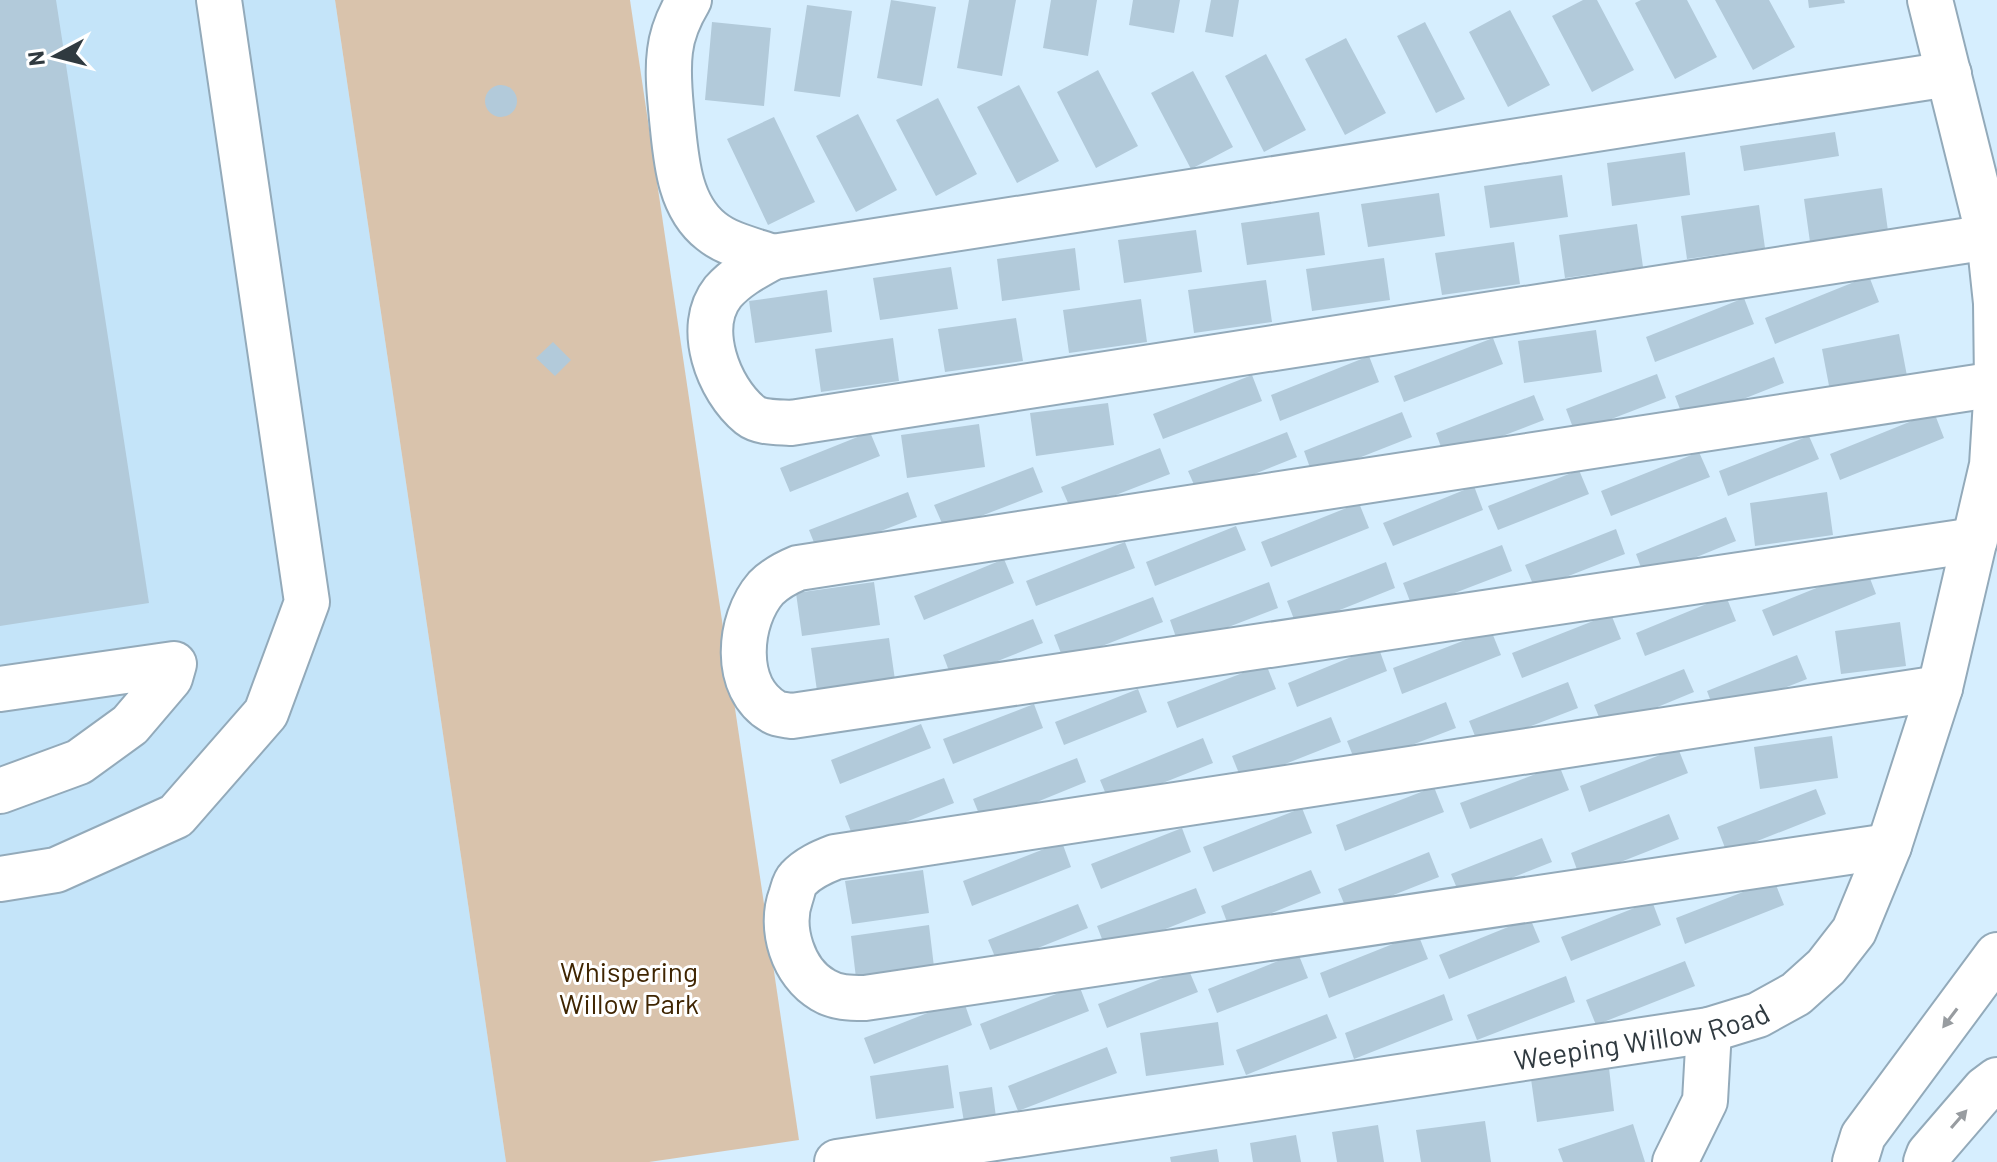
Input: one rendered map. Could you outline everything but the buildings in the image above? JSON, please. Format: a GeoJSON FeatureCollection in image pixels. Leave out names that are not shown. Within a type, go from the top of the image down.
{"type":"FeatureCollection","features":[{"type":"Feature","properties":{"kind":"main road"},"geometry":{"type":"LineString","coordinates":[[0,879],[56,870],[176,816],[266,713],[307,602],[219,0]]}},
{"type":"Feature","properties":{"kind":"main road"},"geometry":{"type":"LineString","coordinates":[[689,0],[670,49],[668,82],[676,159],[683,187],[694,213],[712,232],[773,257]]}},
{"type":"Feature","properties":{"kind":"main road","name":"Weeping Willow Road"},"geometry":{"type":"LineString","coordinates":[[837,1162],[1709,1030],[1758,1015],[1796,994],[1826,967],[1854,931],[1889,846],[1940,688],[1992,465],[1997,384],[1996,303],[1989,237],[1930,0]]}},
{"type":"Feature","properties":{"kind":"main road"},"geometry":{"type":"LineString","coordinates":[[1949,74],[773,257],[741,275],[721,294],[711,318],[711,347],[718,372],[734,398],[751,417],[791,423],[1989,237]]}},
{"type":"Feature","properties":{"kind":"main road"},"geometry":{"type":"LineString","coordinates":[[1975,540],[792,716],[776,713],[762,703],[749,685],[744,664],[745,636],[753,608],[765,589],[798,568],[1997,384]]}},
{"type":"Feature","properties":{"kind":"main road"},"geometry":{"type":"LineString","coordinates":[[0,689],[174,664],[170,678],[130,725],[79,762],[0,791]]}},
{"type":"Feature","properties":{"kind":"main road"},"geometry":{"type":"LineString","coordinates":[[1889,846],[865,998],[840,998],[812,982],[796,960],[787,917],[788,902],[796,880],[816,865],[835,857],[1940,688]]}},
{"type":"Feature","properties":{"kind":"main road"},"geometry":{"type":"LineString","coordinates":[[1855,1162],[1863,1136],[1997,955]]}},
{"type":"Feature","properties":{"kind":"main road"},"geometry":{"type":"LineString","coordinates":[[1675,1162],[1705,1101],[1709,1030]]}},
{"type":"Feature","properties":{"kind":"main road"},"geometry":{"type":"LineString","coordinates":[[1926,1162],[1929,1154],[1985,1089],[1997,1080]]}},
{"type":"Feature","properties":{"kind":"shaded area"},"geometry":{"type":"Polygon","coordinates":[[[0,0],[335,0],[506,1162],[0,1162],[0,0]]]}},
{"type":"Feature","properties":{"kind":"green space","name":"Whispering Willow Park"},"geometry":{"type":"Polygon","coordinates":[[[335,0],[630,0],[799,1140],[649,1162],[506,1162],[335,0]]]}}]}
